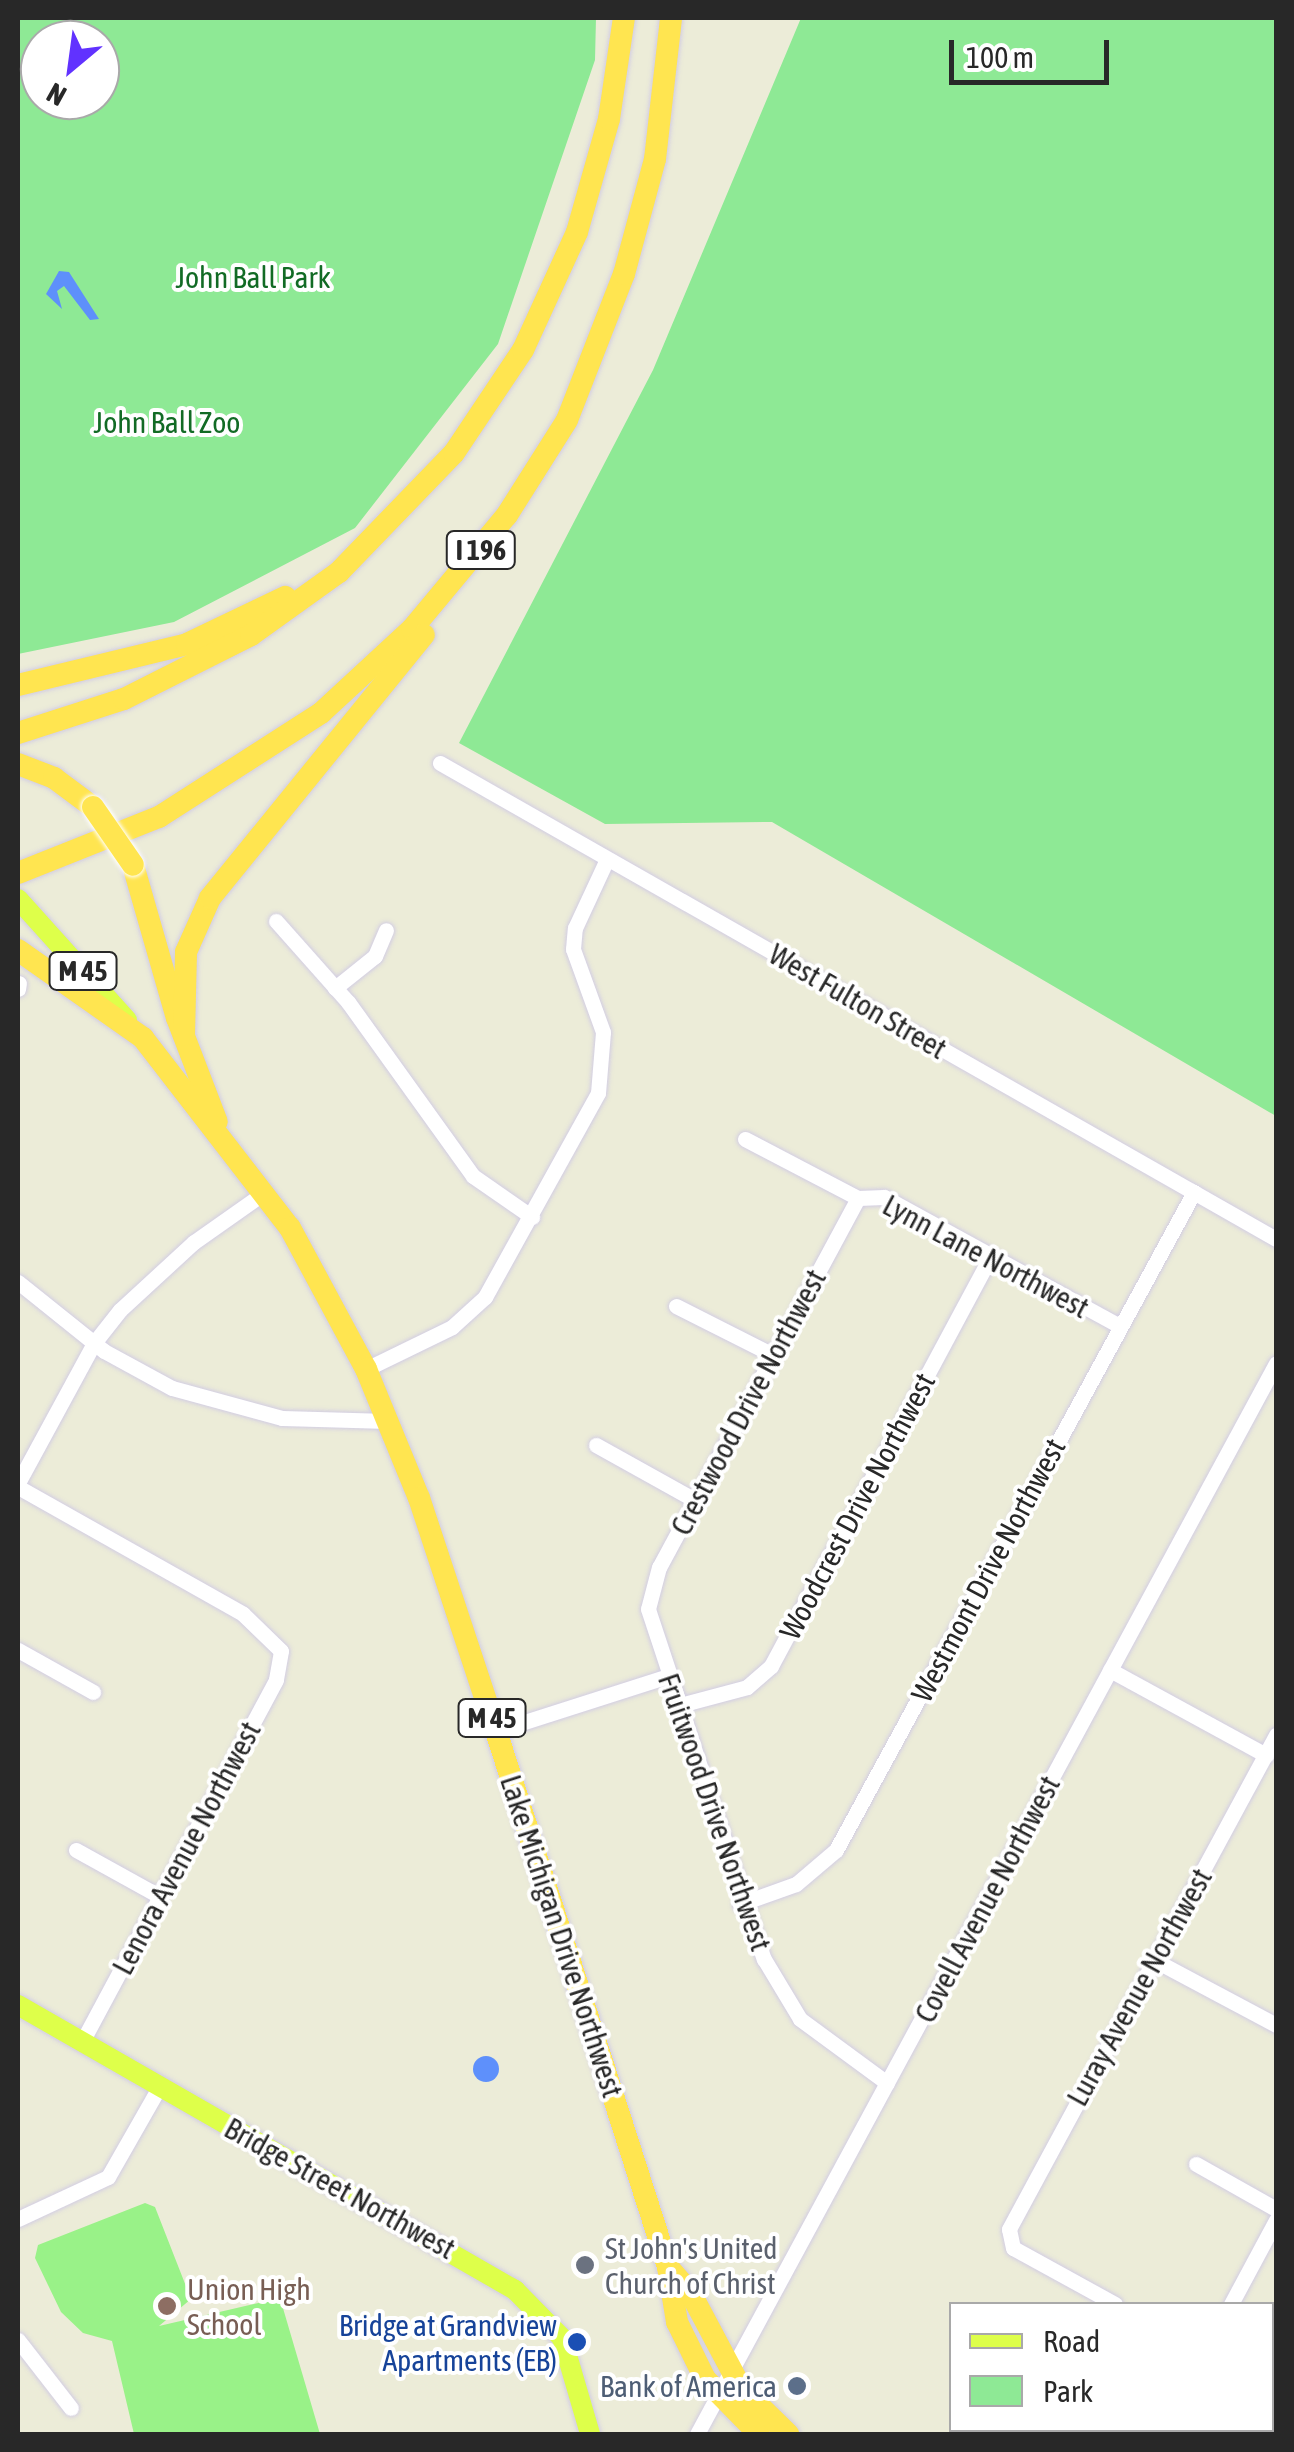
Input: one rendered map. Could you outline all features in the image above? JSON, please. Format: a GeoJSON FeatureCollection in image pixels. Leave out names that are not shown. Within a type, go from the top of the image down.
{"type":"FeatureCollection","features":[{"type":"Feature","properties":{"kind":"highway","name":"I 196"},"geometry":{"type":"LineString","coordinates":[[18,733],[124,699],[213,657],[300,602],[415,499],[490,406],[554,291],[598,164],[624,18]]}},
{"type":"Feature","properties":{"kind":"highway","name":"I 196"},"geometry":{"type":"LineString","coordinates":[[18,873],[159,817],[295,733],[412,629],[507,516],[567,420],[618,292],[655,160],[671,18]]}},
{"type":"Feature","properties":{"kind":"highway"},"geometry":{"type":"LineString","coordinates":[[184,1034],[186,952],[210,898],[490,553],[507,516]]}},
{"type":"Feature","properties":{"kind":"highway"},"geometry":{"type":"LineString","coordinates":[[18,686],[103,670],[187,644],[276,602],[364,548]]}},
{"type":"Feature","properties":{"kind":"highway"},"geometry":{"type":"LineString","coordinates":[[18,764],[54,778],[93,808],[133,864],[184,1034],[220,1132]]}},
{"type":"Feature","properties":{"kind":"highway"},"geometry":{"type":"LineString","coordinates":[[18,950],[142,1038]]}},
{"type":"Feature","properties":{"kind":"highway","name":"Lake Michigan Drive Northwest"},"geometry":{"type":"LineString","coordinates":[[142,1038],[264,1192],[366,1369],[388,1420],[496,1731],[668,2267],[677,2322],[718,2394],[759,2434]]}},
{"type":"Feature","properties":{"kind":"highway","name":"Lake Michigan Drive Northwest"},"geometry":{"type":"LineString","coordinates":[[668,2267],[680,2276],[731,2372],[788,2434]]}},
{"type":"Feature","properties":{"kind":"main road","name":"Lake Michigan Drive Northwest"},"geometry":{"type":"LineString","coordinates":[[20,902],[142,1038]]}},
{"type":"Feature","properties":{"kind":"main road","name":"Bridge Street Northwest"},"geometry":{"type":"LineString","coordinates":[[18,2005],[534,2304],[570,2356],[590,2434]]}},
{"type":"Feature","properties":{"kind":"street","name":"West Fulton Street"},"geometry":{"type":"LineString","coordinates":[[440,762],[1276,1238]]}},
{"type":"Feature","properties":{"kind":"street"},"geometry":{"type":"LineString","coordinates":[[366,1369],[468,1313],[508,1262],[598,1093],[605,1062],[603,1032],[573,948],[575,928],[607,859]]}},
{"type":"Feature","properties":{"kind":"street"},"geometry":{"type":"LineString","coordinates":[[276,921],[335,988],[464,1165],[532,1216]]}},
{"type":"Feature","properties":{"kind":"street"},"geometry":{"type":"LineString","coordinates":[[335,988],[375,956],[386,930]]}},
{"type":"Feature","properties":{"kind":"street","name":"Lynn Lane Northwest"},"geometry":{"type":"LineString","coordinates":[[745,1139],[858,1198],[884,1197],[1120,1326]]}},
{"type":"Feature","properties":{"kind":"street"},"geometry":{"type":"LineString","coordinates":[[18,1485],[94,1343],[140,1288],[264,1192]]}},
{"type":"Feature","properties":{"kind":"street","name":"Westmont Drive Northwest"},"geometry":{"type":"LineString","coordinates":[[740,1904],[796,1884],[836,1850],[1194,1192]]}},
{"type":"Feature","properties":{"kind":"street","name":"Crestwood Drive Northwest"},"geometry":{"type":"LineString","coordinates":[[648,1609],[652,1584],[858,1198]]}},
{"type":"Feature","properties":{"kind":"street","name":"Woodcrest Drive Northwest"},"geometry":{"type":"LineString","coordinates":[[680,1706],[747,1687],[771,1666],[990,1257]]}},
{"type":"Feature","properties":{"kind":"street"},"geometry":{"type":"LineString","coordinates":[[18,1282],[94,1343],[206,1400],[308,1421],[388,1420]]}},
{"type":"Feature","properties":{"kind":"street"},"geometry":{"type":"LineString","coordinates":[[676,1306],[773,1354]]}},
{"type":"Feature","properties":{"kind":"street","name":"Covell Avenue Northwest"},"geometry":{"type":"LineString","coordinates":[[696,2434],[1276,1363]]}},
{"type":"Feature","properties":{"kind":"street"},"geometry":{"type":"LineString","coordinates":[[596,1444],[696,1500]]}},
{"type":"Feature","properties":{"kind":"street","name":"Lenora Avenue Northwest"},"geometry":{"type":"LineString","coordinates":[[18,1485],[244,1614],[281,1651],[276,1680],[82,2042]]}},
{"type":"Feature","properties":{"kind":"street","name":"Fruitwood Drive Northwest"},"geometry":{"type":"LineString","coordinates":[[648,1609],[740,1904],[800,2019],[887,2083]]}},
{"type":"Feature","properties":{"kind":"street"},"geometry":{"type":"LineString","coordinates":[[18,1650],[93,1692]]}},
{"type":"Feature","properties":{"kind":"street"},"geometry":{"type":"LineString","coordinates":[[1110,1670],[1266,1755]]}},
{"type":"Feature","properties":{"kind":"street"},"geometry":{"type":"LineString","coordinates":[[496,1731],[668,1676]]}},
{"type":"Feature","properties":{"kind":"street","name":"Luray Avenue Northwest"},"geometry":{"type":"LineString","coordinates":[[1112,2302],[1008,2240],[1022,2201],[1276,1735]]}},
{"type":"Feature","properties":{"kind":"street"},"geometry":{"type":"LineString","coordinates":[[76,1850],[159,1896]]}},
{"type":"Feature","properties":{"kind":"street"},"geometry":{"type":"LineString","coordinates":[[1154,1960],[1276,2026]]}},
{"type":"Feature","properties":{"kind":"street"},"geometry":{"type":"LineString","coordinates":[[18,2219],[108,2178],[160,2086]]}},
{"type":"Feature","properties":{"kind":"street"},"geometry":{"type":"LineString","coordinates":[[1196,2164],[1276,2209]]}},
{"type":"Feature","properties":{"kind":"street"},"geometry":{"type":"LineString","coordinates":[[1232,2302],[1276,2220]]}},
{"type":"Feature","properties":{"kind":"street"},"geometry":{"type":"LineString","coordinates":[[18,2340],[70,2408]]}},
{"type":"Feature","properties":{"kind":"green space","name":"John Ball Park"},"geometry":{"type":"Polygon","coordinates":[[[18,18],[596,18],[595,60],[498,344],[355,528],[174,622],[18,654],[18,18]]]}},
{"type":"Feature","properties":{"kind":"green space"},"geometry":{"type":"Polygon","coordinates":[[[801,18],[1276,18],[1276,1116],[772,822],[605,824],[459,743],[653,370],[801,18]]]}},
{"type":"Feature","properties":{"kind":"green space"},"geometry":{"type":"Polygon","coordinates":[[[145,2203],[155,2207],[191,2299],[159,2326],[280,2298],[320,2434],[134,2434],[112,2341],[83,2333],[61,2312],[35,2258],[38,2245],[145,2203]]]}},
{"type":"Feature","properties":{"kind":"water"},"geometry":{"type":"Polygon","coordinates":[[[59,271],[69,272],[99,319],[90,320],[64,286],[57,291],[62,309],[46,294],[59,271]]]}},
{"type":"Feature","properties":{"kind":"water"},"geometry":{"type":"Polygon","coordinates":[[[486,2056],[495,2060],[499,2069],[495,2078],[486,2082],[477,2078],[473,2069],[477,2060],[486,2056]]]}},
{"type":"Feature","properties":{"kind":"place","name":"St John's United Church of Christ"},"geometry":{"type":"Point","coordinates":[585,2265]}},
{"type":"Feature","properties":{"kind":"place","name":"Union High School"},"geometry":{"type":"Point","coordinates":[167,2306]}},
{"type":"Feature","properties":{"kind":"place","name":"Bridge at Grandview Apartments (EB)"},"geometry":{"type":"Point","coordinates":[577,2342]}},
{"type":"Feature","properties":{"kind":"place","name":"Bank of America"},"geometry":{"type":"Point","coordinates":[797,2386]}},
{"type":"Feature","properties":{"kind":"park label","name":"John Ball Zoo"},"geometry":{"type":"Point","coordinates":[167,422]}}]}
